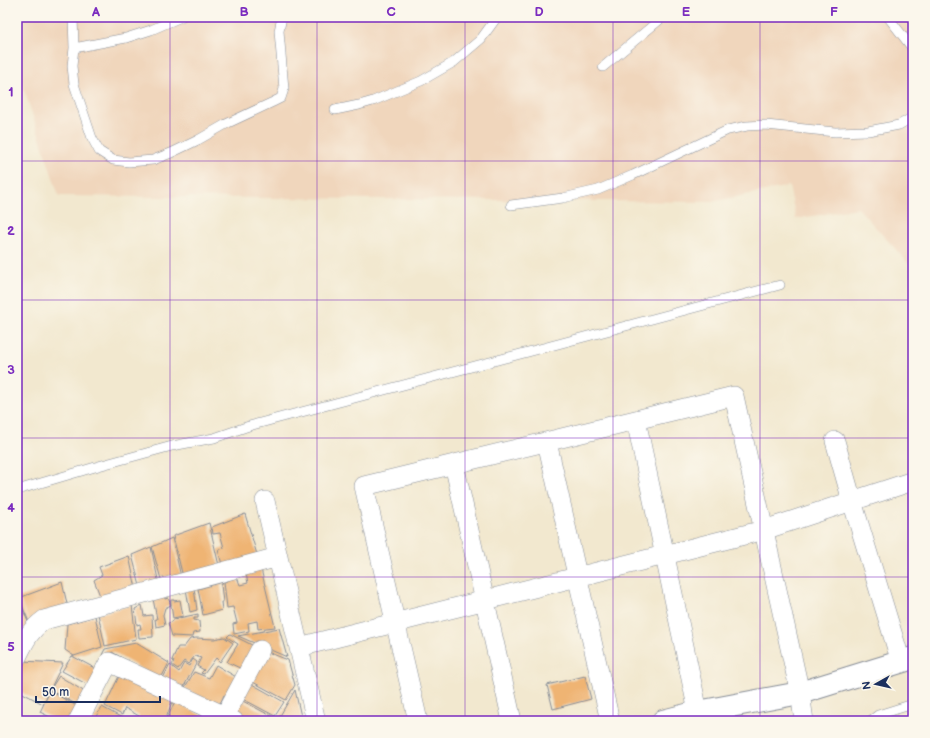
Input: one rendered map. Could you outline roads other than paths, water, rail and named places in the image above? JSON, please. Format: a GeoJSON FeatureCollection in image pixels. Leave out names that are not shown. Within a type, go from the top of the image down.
{"type":"FeatureCollection","features":[{"type":"Feature","properties":{"kind":"street"},"geometry":{"type":"LineString","coordinates":[[418,721],[364,486],[734,396],[800,693],[804,721]]}},
{"type":"Feature","properties":{"kind":"street"},"geometry":{"type":"LineString","coordinates":[[636,420],[699,717]]}},
{"type":"Feature","properties":{"kind":"street"},"geometry":{"type":"LineString","coordinates":[[663,721],[699,717],[800,693],[907,660],[852,501],[835,441]]}},
{"type":"Feature","properties":{"kind":"street"},"geometry":{"type":"LineString","coordinates":[[547,442],[610,721]]}},
{"type":"Feature","properties":{"kind":"street"},"geometry":{"type":"LineString","coordinates":[[454,464],[512,721]]}},
{"type":"Feature","properties":{"kind":"street"},"geometry":{"type":"LineString","coordinates":[[299,647],[764,530],[913,481]]}},
{"type":"Feature","properties":{"kind":"street"},"geometry":{"type":"LineString","coordinates":[[265,501],[316,721]]}},
{"type":"Feature","properties":{"kind":"street"},"geometry":{"type":"LineString","coordinates":[[17,657],[28,636],[35,627],[44,620],[278,557]]}},
{"type":"Feature","properties":{"kind":"street"},"geometry":{"type":"LineString","coordinates":[[78,721],[109,662],[227,719],[260,650]]}},
{"type":"Feature","properties":{"kind":"lane"},"geometry":{"type":"LineString","coordinates":[[74,17],[74,48],[72,66],[74,84],[92,138],[99,151],[113,160],[130,162],[153,160],[171,153],[226,124],[281,98],[284,89],[278,31],[282,17]]}},
{"type":"Feature","properties":{"kind":"lane"},"geometry":{"type":"LineString","coordinates":[[74,48],[126,38],[151,30],[181,17]]}},
{"type":"Feature","properties":{"kind":"lane"},"geometry":{"type":"LineString","coordinates":[[335,110],[373,101],[421,81],[454,62],[481,39],[497,17]]}},
{"type":"Feature","properties":{"kind":"lane"},"geometry":{"type":"LineString","coordinates":[[604,67],[663,17]]}},
{"type":"Feature","properties":{"kind":"lane"},"geometry":{"type":"LineString","coordinates":[[888,17],[913,49]]}},
{"type":"Feature","properties":{"kind":"lane"},"geometry":{"type":"LineString","coordinates":[[511,205],[563,198],[598,190],[728,130],[747,126],[766,125],[835,132],[868,131],[899,124],[913,117]]}},
{"type":"Feature","properties":{"kind":"lane"},"geometry":{"type":"LineString","coordinates":[[17,490],[172,446],[214,438],[249,426],[780,285]]}},
{"type":"Feature","properties":{"kind":"lane"},"geometry":{"type":"LineString","coordinates":[[870,721],[878,715],[913,704]]}}]}
